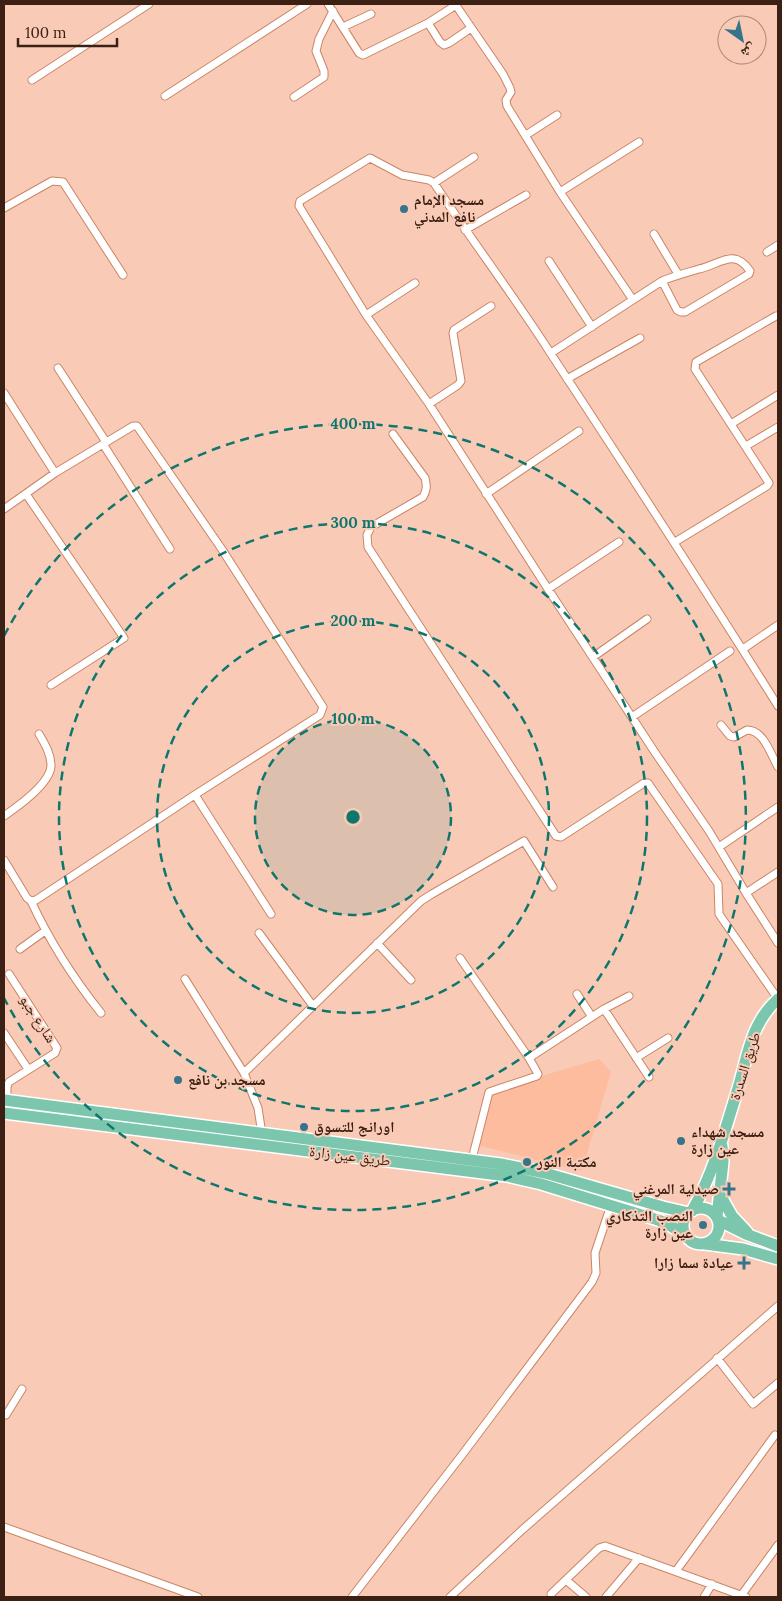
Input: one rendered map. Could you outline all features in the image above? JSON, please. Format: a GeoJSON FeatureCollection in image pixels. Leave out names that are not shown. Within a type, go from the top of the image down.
{"type":"FeatureCollection","features":[{"type":"Feature","properties":{"kind":"main road","name":"طريق السدرة"},"geometry":{"type":"LineString","coordinates":[[691,1212],[705,1186],[722,1139],[754,1034],[764,1013],[778,999]]}},
{"type":"Feature","properties":{"kind":"main road","name":"طريق عين زارة"},"geometry":{"type":"LineString","coordinates":[[6,1100],[262,1134],[472,1159],[546,1173],[670,1209],[691,1212]]}},
{"type":"Feature","properties":{"kind":"main road","name":"طريق عين زارة"},"geometry":{"type":"LineString","coordinates":[[4,1112],[490,1173],[541,1184],[611,1205],[666,1224],[687,1236]]}},
{"type":"Feature","properties":{"kind":"main road"},"geometry":{"type":"LineString","coordinates":[[705,1244],[710,1242],[717,1234],[719,1225],[719,1193],[723,1162],[722,1139]]}},
{"type":"Feature","properties":{"kind":"main road"},"geometry":{"type":"LineString","coordinates":[[719,1193],[732,1216],[750,1235]]}},
{"type":"Feature","properties":{"kind":"main road"},"geometry":{"type":"LineString","coordinates":[[778,1246],[736,1229],[718,1218],[708,1209],[700,1208],[691,1212],[684,1225],[687,1236],[693,1242],[734,1247],[778,1259]]}},
{"type":"Feature","properties":{"kind":"main road"},"geometry":{"type":"LineString","coordinates":[[666,1224],[672,1216],[670,1209]]}},
{"type":"Feature","properties":{"kind":"main road"},"geometry":{"type":"LineString","coordinates":[[734,1247],[730,1239],[731,1234],[736,1229]]}},
{"type":"Feature","properties":{"kind":"street"},"geometry":{"type":"LineString","coordinates":[[32,80],[149,4]]}},
{"type":"Feature","properties":{"kind":"street"},"geometry":{"type":"LineString","coordinates":[[165,96],[307,4]]}},
{"type":"Feature","properties":{"kind":"street"},"geometry":{"type":"LineString","coordinates":[[328,4],[359,53],[363,55],[428,23],[455,4],[503,74],[511,92],[506,100],[507,106],[560,192],[632,300]]}},
{"type":"Feature","properties":{"kind":"street"},"geometry":{"type":"LineString","coordinates":[[294,97],[324,77],[316,51],[333,11]]}},
{"type":"Feature","properties":{"kind":"street"},"geometry":{"type":"LineString","coordinates":[[343,26],[371,14]]}},
{"type":"Feature","properties":{"kind":"street"},"geometry":{"type":"LineString","coordinates":[[428,23],[444,45],[471,28]]}},
{"type":"Feature","properties":{"kind":"street"},"geometry":{"type":"LineString","coordinates":[[526,135],[557,115]]}},
{"type":"Feature","properties":{"kind":"street"},"geometry":{"type":"LineString","coordinates":[[560,192],[639,142]]}},
{"type":"Feature","properties":{"kind":"street"},"geometry":{"type":"LineString","coordinates":[[434,183],[474,157]]}},
{"type":"Feature","properties":{"kind":"street"},"geometry":{"type":"LineString","coordinates":[[778,706],[675,542],[551,353],[434,183],[429,180],[402,175],[370,158],[298,203],[366,315],[429,404],[548,589],[719,848],[778,943]]}},
{"type":"Feature","properties":{"kind":"street"},"geometry":{"type":"LineString","coordinates":[[4,208],[52,181],[63,182],[123,275]]}},
{"type":"Feature","properties":{"kind":"street"},"geometry":{"type":"LineString","coordinates":[[465,230],[526,195]]}},
{"type":"Feature","properties":{"kind":"street"},"geometry":{"type":"LineString","coordinates":[[654,234],[678,274]]}},
{"type":"Feature","properties":{"kind":"street"},"geometry":{"type":"LineString","coordinates":[[767,252],[778,245]]}},
{"type":"Feature","properties":{"kind":"street"},"geometry":{"type":"LineString","coordinates":[[551,353],[662,281],[678,274],[733,258],[745,263],[750,272],[685,312],[677,310],[662,281]]}},
{"type":"Feature","properties":{"kind":"street"},"geometry":{"type":"LineString","coordinates":[[549,261],[592,327]]}},
{"type":"Feature","properties":{"kind":"street"},"geometry":{"type":"LineString","coordinates":[[366,315],[415,283]]}},
{"type":"Feature","properties":{"kind":"street"},"geometry":{"type":"LineString","coordinates":[[429,404],[460,383],[454,330],[491,306]]}},
{"type":"Feature","properties":{"kind":"street"},"geometry":{"type":"LineString","coordinates":[[675,542],[769,483],[695,366],[696,362],[776,316]]}},
{"type":"Feature","properties":{"kind":"street"},"geometry":{"type":"LineString","coordinates":[[567,379],[640,338]]}},
{"type":"Feature","properties":{"kind":"street"},"geometry":{"type":"LineString","coordinates":[[58,368],[170,549]]}},
{"type":"Feature","properties":{"kind":"street"},"geometry":{"type":"LineString","coordinates":[[4,393],[55,474]]}},
{"type":"Feature","properties":{"kind":"street"},"geometry":{"type":"LineString","coordinates":[[731,424],[778,395]]}},
{"type":"Feature","properties":{"kind":"street"},"geometry":{"type":"LineString","coordinates":[[4,509],[105,443],[133,426],[138,426],[221,548],[323,708],[320,715],[36,900],[31,901]]}},
{"type":"Feature","properties":{"kind":"street"},"geometry":{"type":"LineString","coordinates":[[746,446],[778,427]]}},
{"type":"Feature","properties":{"kind":"street"},"geometry":{"type":"LineString","coordinates":[[486,494],[579,431]]}},
{"type":"Feature","properties":{"kind":"street"},"geometry":{"type":"LineString","coordinates":[[392,434],[424,478],[427,486],[426,491],[423,497],[371,527],[366,541],[368,547],[556,836],[561,837],[644,783],[648,783],[718,884],[719,914],[778,999]]}},
{"type":"Feature","properties":{"kind":"street"},"geometry":{"type":"LineString","coordinates":[[26,494],[124,638],[52,685]]}},
{"type":"Feature","properties":{"kind":"street"},"geometry":{"type":"LineString","coordinates":[[548,589],[619,542]]}},
{"type":"Feature","properties":{"kind":"street"},"geometry":{"type":"LineString","coordinates":[[593,657],[647,619]]}},
{"type":"Feature","properties":{"kind":"street"},"geometry":{"type":"LineString","coordinates":[[742,649],[778,624]]}},
{"type":"Feature","properties":{"kind":"street"},"geometry":{"type":"LineString","coordinates":[[632,717],[730,651]]}},
{"type":"Feature","properties":{"kind":"street"},"geometry":{"type":"LineString","coordinates":[[721,725],[730,736],[734,737],[747,730],[757,732],[778,766]]}},
{"type":"Feature","properties":{"kind":"street"},"geometry":{"type":"LineString","coordinates":[[4,816],[37,788],[49,773],[51,767],[50,756],[39,734]]}},
{"type":"Feature","properties":{"kind":"street"},"geometry":{"type":"LineString","coordinates":[[195,795],[271,914]]}},
{"type":"Feature","properties":{"kind":"street"},"geometry":{"type":"LineString","coordinates":[[719,848],[778,807]]}},
{"type":"Feature","properties":{"kind":"street"},"geometry":{"type":"LineString","coordinates":[[244,1073],[421,901],[522,842],[525,842],[553,887]]}},
{"type":"Feature","properties":{"kind":"street"},"geometry":{"type":"LineString","coordinates":[[4,860],[27,898],[31,901],[45,931],[70,972],[101,1014]]}},
{"type":"Feature","properties":{"kind":"street"},"geometry":{"type":"LineString","coordinates":[[746,894],[778,872]]}},
{"type":"Feature","properties":{"kind":"street"},"geometry":{"type":"LineString","coordinates":[[20,949],[45,931]]}},
{"type":"Feature","properties":{"kind":"street"},"geometry":{"type":"LineString","coordinates":[[259,933],[313,1006]]}},
{"type":"Feature","properties":{"kind":"street"},"geometry":{"type":"LineString","coordinates":[[377,943],[411,980]]}},
{"type":"Feature","properties":{"kind":"street"},"geometry":{"type":"LineString","coordinates":[[460,958],[538,1074],[537,1076],[492,1089],[489,1092],[472,1159]]}},
{"type":"Feature","properties":{"kind":"street","name":"شارع جبو"},"geometry":{"type":"LineString","coordinates":[[6,1100],[9,1082],[54,1053],[57,1048],[9,974]]}},
{"type":"Feature","properties":{"kind":"street"},"geometry":{"type":"LineString","coordinates":[[185,979],[244,1073],[258,1108],[262,1134]]}},
{"type":"Feature","properties":{"kind":"street"},"geometry":{"type":"LineString","coordinates":[[577,994],[592,1017]]}},
{"type":"Feature","properties":{"kind":"street"},"geometry":{"type":"LineString","coordinates":[[529,1058],[604,1009],[629,996]]}},
{"type":"Feature","properties":{"kind":"street"},"geometry":{"type":"LineString","coordinates":[[604,1009],[649,1077]]}},
{"type":"Feature","properties":{"kind":"street"},"geometry":{"type":"LineString","coordinates":[[4,1033],[28,1069]]}},
{"type":"Feature","properties":{"kind":"street"},"geometry":{"type":"LineString","coordinates":[[636,1058],[668,1038]]}},
{"type":"Feature","properties":{"kind":"street"},"geometry":{"type":"LineString","coordinates":[[352,1597],[592,1282],[596,1273],[595,1254],[611,1205]]}},
{"type":"Feature","properties":{"kind":"street"},"geometry":{"type":"LineString","coordinates":[[450,1597],[522,1530],[778,1306]]}},
{"type":"Feature","properties":{"kind":"street"},"geometry":{"type":"LineString","coordinates":[[717,1358],[753,1404],[778,1383]]}},
{"type":"Feature","properties":{"kind":"street"},"geometry":{"type":"LineString","coordinates":[[4,1414],[6,1415],[22,1389]]}},
{"type":"Feature","properties":{"kind":"street"},"geometry":{"type":"LineString","coordinates":[[676,1571],[775,1435]]}},
{"type":"Feature","properties":{"kind":"street"},"geometry":{"type":"LineString","coordinates":[[4,1527],[198,1597]]}},
{"type":"Feature","properties":{"kind":"street"},"geometry":{"type":"LineString","coordinates":[[551,1594],[602,1547],[606,1546],[743,1597],[778,1545]]}},
{"type":"Feature","properties":{"kind":"street"},"geometry":{"type":"LineString","coordinates":[[606,1597],[639,1558]]}},
{"type":"Feature","properties":{"kind":"street"},"geometry":{"type":"LineString","coordinates":[[566,1580],[586,1597]]}},
{"type":"Feature","properties":{"kind":"street"},"geometry":{"type":"LineString","coordinates":[[704,1597],[712,1584]]}},
{"type":"Feature","properties":{"kind":"shaded area"},"geometry":{"type":"Polygon","coordinates":[[[599,1059],[611,1072],[582,1171],[477,1145],[491,1091],[599,1059]]]}},
{"type":"Feature","properties":{"kind":"place","name":"مسجد الإمام نافع المدني"},"geometry":{"type":"Point","coordinates":[404,209]}},
{"type":"Feature","properties":{"kind":"place","name":"مسجد بن نافع"},"geometry":{"type":"Point","coordinates":[178,1080]}},
{"type":"Feature","properties":{"kind":"place","name":"اورانج للتسوق"},"geometry":{"type":"Point","coordinates":[304,1127]}},
{"type":"Feature","properties":{"kind":"place","name":"مسجد شهداء عين زارة"},"geometry":{"type":"Point","coordinates":[681,1141]}},
{"type":"Feature","properties":{"kind":"place","name":"مكتبة النور"},"geometry":{"type":"Point","coordinates":[527,1162]}},
{"type":"Feature","properties":{"kind":"place","name":"صيدلية المرغني"},"geometry":{"type":"Point","coordinates":[729,1189]}},
{"type":"Feature","properties":{"kind":"place","name":"النصب التذكاري عين زارة"},"geometry":{"type":"Point","coordinates":[703,1225]}},
{"type":"Feature","properties":{"kind":"place","name":"عيادة سما زارا"},"geometry":{"type":"Point","coordinates":[744,1263]}}]}
